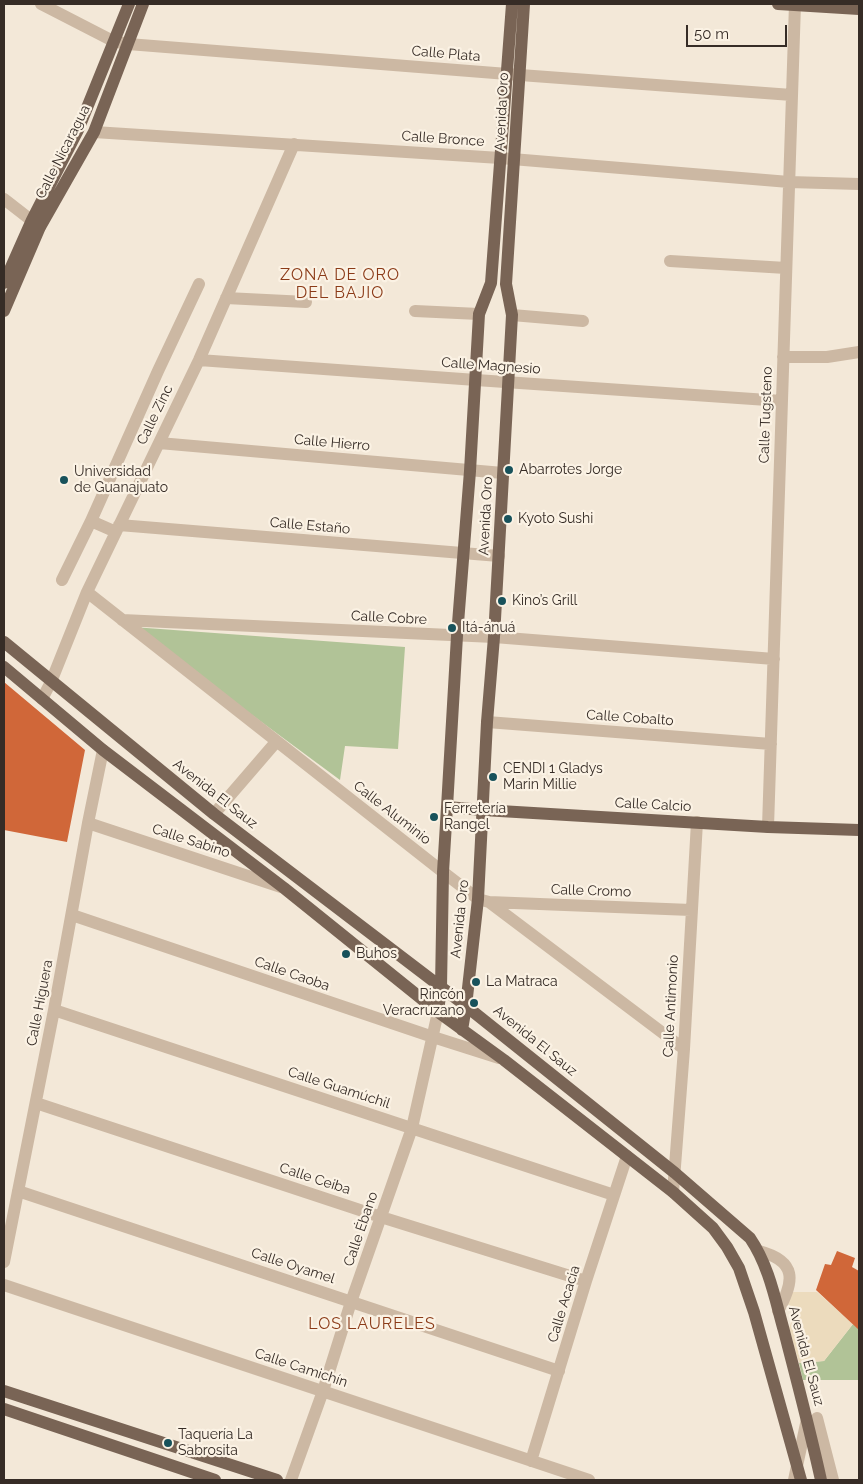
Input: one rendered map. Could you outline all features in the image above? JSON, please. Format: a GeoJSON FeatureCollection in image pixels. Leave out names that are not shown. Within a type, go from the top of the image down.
{"type":"FeatureCollection","features":[{"type":"Feature","properties":{"kind":"main road","name":"Calle Nicaragua"},"geometry":{"type":"LineString","coordinates":[[4,311],[36,224],[78,130],[128,4]]}},
{"type":"Feature","properties":{"kind":"main road","name":"Calle Nicaragua"},"geometry":{"type":"LineString","coordinates":[[4,283],[36,224],[94,132],[143,4]]}},
{"type":"Feature","properties":{"kind":"main road","name":"Avenida Oro"},"geometry":{"type":"LineString","coordinates":[[438,1012],[441,987],[443,872],[479,314],[491,283],[512,4]]}},
{"type":"Feature","properties":{"kind":"main road","name":"Avenida Oro"},"geometry":{"type":"LineString","coordinates":[[462,1030],[484,901],[483,810],[487,722],[499,556],[512,315],[506,284],[524,4]]}},
{"type":"Feature","properties":{"kind":"main road"},"geometry":{"type":"LineString","coordinates":[[778,4],[859,9]]}},
{"type":"Feature","properties":{"kind":"main road","name":"Avenida El Sauz"},"geometry":{"type":"LineString","coordinates":[[4,642],[214,814],[466,1006],[675,1172],[750,1238],[759,1251],[770,1279],[778,1311],[812,1419],[821,1480]]}},
{"type":"Feature","properties":{"kind":"main road"},"geometry":{"type":"LineString","coordinates":[[4,667],[104,750],[284,888],[438,1012],[504,1060],[673,1192],[713,1228],[739,1268],[754,1312],[801,1480]]}},
{"type":"Feature","properties":{"kind":"main road","name":"Calle Calcio"},"geometry":{"type":"LineString","coordinates":[[447,807],[768,827],[859,830]]}},
{"type":"Feature","properties":{"kind":"main road"},"geometry":{"type":"LineString","coordinates":[[4,1392],[277,1480]]}},
{"type":"Feature","properties":{"kind":"main road"},"geometry":{"type":"LineString","coordinates":[[4,1409],[215,1480]]}},
{"type":"Feature","properties":{"kind":"street","name":"Calle Plata"},"geometry":{"type":"LineString","coordinates":[[41,4],[114,41],[128,44],[792,95]]}},
{"type":"Feature","properties":{"kind":"street","name":"Calle Tugsteno"},"geometry":{"type":"LineString","coordinates":[[768,827],[795,4]]}},
{"type":"Feature","properties":{"kind":"street","name":"Calle Bronce"},"geometry":{"type":"LineString","coordinates":[[94,132],[515,159],[789,182],[859,184]]}},
{"type":"Feature","properties":{"kind":"street","name":"Calle Zinc"},"geometry":{"type":"LineString","coordinates":[[42,699],[51,682],[87,592],[199,360],[294,144]]}},
{"type":"Feature","properties":{"kind":"street"},"geometry":{"type":"LineString","coordinates":[[4,199],[36,224]]}},
{"type":"Feature","properties":{"kind":"street"},"geometry":{"type":"LineString","coordinates":[[670,261],[786,268]]}},
{"type":"Feature","properties":{"kind":"street"},"geometry":{"type":"LineString","coordinates":[[62,580],[91,521],[199,284]]}},
{"type":"Feature","properties":{"kind":"street"},"geometry":{"type":"LineString","coordinates":[[226,298],[306,302]]}},
{"type":"Feature","properties":{"kind":"street"},"geometry":{"type":"LineString","coordinates":[[416,311],[479,314]]}},
{"type":"Feature","properties":{"kind":"street"},"geometry":{"type":"LineString","coordinates":[[512,315],[583,321]]}},
{"type":"Feature","properties":{"kind":"street"},"geometry":{"type":"LineString","coordinates":[[783,357],[827,358],[859,352]]}},
{"type":"Feature","properties":{"kind":"street","name":"Calle Magnesio"},"geometry":{"type":"LineString","coordinates":[[199,360],[782,400]]}},
{"type":"Feature","properties":{"kind":"street","name":"Calle Hierro"},"geometry":{"type":"LineString","coordinates":[[159,443],[503,473]]}},
{"type":"Feature","properties":{"kind":"street","name":"Calle Estaño"},"geometry":{"type":"LineString","coordinates":[[91,521],[118,528],[499,556]]}},
{"type":"Feature","properties":{"kind":"street","name":"Calle Aluminio"},"geometry":{"type":"LineString","coordinates":[[87,592],[443,872],[684,1049]]}},
{"type":"Feature","properties":{"kind":"street","name":"Calle Cobre"},"geometry":{"type":"LineString","coordinates":[[122,620],[494,637],[774,659]]}},
{"type":"Feature","properties":{"kind":"street","name":"Calle Cobalto"},"geometry":{"type":"LineString","coordinates":[[487,722],[771,744]]}},
{"type":"Feature","properties":{"kind":"street"},"geometry":{"type":"LineString","coordinates":[[214,814],[276,742]]}},
{"type":"Feature","properties":{"kind":"street","name":"Calle Higuera"},"geometry":{"type":"LineString","coordinates":[[4,1262],[54,1010],[88,824],[104,750]]}},
{"type":"Feature","properties":{"kind":"street","name":"Calle Antimonio"},"geometry":{"type":"LineString","coordinates":[[673,1192],[684,1049],[697,822]]}},
{"type":"Feature","properties":{"kind":"street","name":"Calle Sabino"},"geometry":{"type":"LineString","coordinates":[[88,824],[284,888]]}},
{"type":"Feature","properties":{"kind":"street","name":"Calle Cromo"},"geometry":{"type":"LineString","coordinates":[[484,901],[691,910]]}},
{"type":"Feature","properties":{"kind":"street","name":"Calle Caoba"},"geometry":{"type":"LineString","coordinates":[[72,915],[504,1060]]}},
{"type":"Feature","properties":{"kind":"street","name":"Calle Guamúchil"},"geometry":{"type":"LineString","coordinates":[[54,1010],[614,1195]]}},
{"type":"Feature","properties":{"kind":"street","name":"Calle Ébano"},"geometry":{"type":"LineString","coordinates":[[290,1480],[323,1391],[351,1302],[412,1128],[438,1012]]}},
{"type":"Feature","properties":{"kind":"street","name":"Calle Ceiba"},"geometry":{"type":"LineString","coordinates":[[36,1103],[381,1217],[586,1281]]}},
{"type":"Feature","properties":{"kind":"street","name":"Calle Acacia"},"geometry":{"type":"LineString","coordinates":[[531,1461],[586,1281],[627,1156]]}},
{"type":"Feature","properties":{"kind":"street","name":"Calle Oyamel"},"geometry":{"type":"LineString","coordinates":[[18,1191],[559,1371]]}},
{"type":"Feature","properties":{"kind":"street"},"geometry":{"type":"LineString","coordinates":[[759,1251],[779,1258],[789,1272],[789,1287],[778,1311]]}},
{"type":"Feature","properties":{"kind":"street","name":"Calle Camichín"},"geometry":{"type":"LineString","coordinates":[[4,1285],[589,1480]]}},
{"type":"Feature","properties":{"kind":"street"},"geometry":{"type":"LineString","coordinates":[[794,1480],[812,1419]]}},
{"type":"Feature","properties":{"kind":"street"},"geometry":{"type":"LineString","coordinates":[[812,1419],[834,1480]]}},
{"type":"Feature","properties":{"kind":"green space"},"geometry":{"type":"Polygon","coordinates":[[[133,627],[405,647],[398,749],[345,746],[340,780],[133,627]]]}},
{"type":"Feature","properties":{"kind":"green space"},"geometry":{"type":"Polygon","coordinates":[[[853,1324],[859,1327],[859,1380],[803,1380],[799,1363],[824,1361],[853,1324]]]}},
{"type":"Feature","properties":{"kind":"shaded area"},"geometry":{"type":"Polygon","coordinates":[[[792,1292],[817,1292],[853,1324],[824,1361],[799,1363],[789,1328],[796,1310],[786,1303],[792,1292]]]}},
{"type":"Feature","properties":{"kind":"building"},"geometry":{"type":"Polygon","coordinates":[[[4,682],[85,750],[67,842],[4,830],[4,682]]]}},
{"type":"Feature","properties":{"kind":"building"},"geometry":{"type":"Polygon","coordinates":[[[837,1251],[855,1258],[852,1267],[859,1271],[859,1330],[816,1290],[825,1264],[831,1265],[837,1251]]]}},
{"type":"Feature","properties":{"kind":"place","name":"Abarrotes Jorge"},"geometry":{"type":"Point","coordinates":[509,470]}},
{"type":"Feature","properties":{"kind":"place","name":"Universidad de Guanajuato"},"geometry":{"type":"Point","coordinates":[64,480]}},
{"type":"Feature","properties":{"kind":"place","name":"Kyoto Sushi"},"geometry":{"type":"Point","coordinates":[508,519]}},
{"type":"Feature","properties":{"kind":"place","name":"Kino’s Grill"},"geometry":{"type":"Point","coordinates":[502,601]}},
{"type":"Feature","properties":{"kind":"place","name":"Itá-ánuá"},"geometry":{"type":"Point","coordinates":[452,628]}},
{"type":"Feature","properties":{"kind":"place","name":"CENDI 1 Gladys Marin Millie"},"geometry":{"type":"Point","coordinates":[493,777]}},
{"type":"Feature","properties":{"kind":"place","name":"Ferretería Rangel"},"geometry":{"type":"Point","coordinates":[434,817]}},
{"type":"Feature","properties":{"kind":"place","name":"Buhos"},"geometry":{"type":"Point","coordinates":[346,954]}},
{"type":"Feature","properties":{"kind":"place","name":"La Matraca"},"geometry":{"type":"Point","coordinates":[476,982]}},
{"type":"Feature","properties":{"kind":"place","name":"Rincón Veracruzano"},"geometry":{"type":"Point","coordinates":[474,1003]}},
{"type":"Feature","properties":{"kind":"place","name":"Taquería La Sabrosita"},"geometry":{"type":"Point","coordinates":[168,1443]}},
{"type":"Feature","properties":{"kind":"district","name":"ZONA DE ORO DEL BAJIO"},"geometry":{"type":"Point","coordinates":[340,284]}},
{"type":"Feature","properties":{"kind":"district","name":"LOS LAURELES"},"geometry":{"type":"Point","coordinates":[372,1324]}}]}
